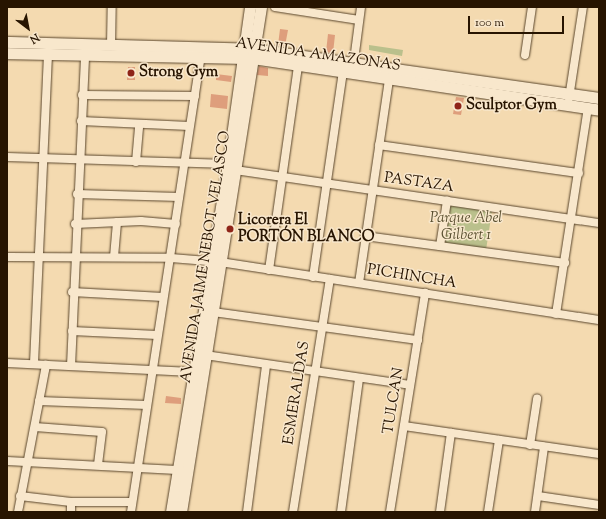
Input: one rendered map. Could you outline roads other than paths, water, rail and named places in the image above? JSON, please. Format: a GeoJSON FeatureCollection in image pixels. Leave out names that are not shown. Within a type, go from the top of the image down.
{"type":"FeatureCollection","features":[{"type":"Feature","properties":{"kind":"street"},"geometry":{"type":"LineString","coordinates":[[111,46],[112,7]]}},
{"type":"Feature","properties":{"kind":"street","name":"AVENIDA JAIME NEBOT VELASCO"},"geometry":{"type":"LineString","coordinates":[[171,512],[192,372],[215,262],[232,167],[248,53],[250,7]]}},
{"type":"Feature","properties":{"kind":"street","name":"AVENIDA JAIME NEBOT VELASCO"},"geometry":{"type":"LineString","coordinates":[[248,53],[261,7]]}},
{"type":"Feature","properties":{"kind":"street"},"geometry":{"type":"LineString","coordinates":[[275,7],[359,20]]}},
{"type":"Feature","properties":{"kind":"street"},"geometry":{"type":"LineString","coordinates":[[313,277],[326,184],[359,20],[360,7]]}},
{"type":"Feature","properties":{"kind":"street"},"geometry":{"type":"LineString","coordinates":[[525,55],[532,7]]}},
{"type":"Feature","properties":{"kind":"street"},"geometry":{"type":"LineString","coordinates":[[569,99],[583,7]]}},
{"type":"Feature","properties":{"kind":"street","name":"AVENIDA AMAZONAS"},"geometry":{"type":"LineString","coordinates":[[7,42],[248,53],[349,69],[569,99],[594,109]]}},
{"type":"Feature","properties":{"kind":"street","name":"AVENIDA AMAZONAS"},"geometry":{"type":"LineString","coordinates":[[7,53],[201,56],[248,53],[298,66],[349,69],[389,80],[569,99],[599,98]]}},
{"type":"Feature","properties":{"kind":"street"},"geometry":{"type":"LineString","coordinates":[[34,363],[41,160],[48,54]]}},
{"type":"Feature","properties":{"kind":"street"},"geometry":{"type":"LineString","coordinates":[[71,366],[73,257],[85,54]]}},
{"type":"Feature","properties":{"kind":"street"},"geometry":{"type":"LineString","coordinates":[[131,512],[157,335],[172,258],[179,197],[196,96],[201,56]]}},
{"type":"Feature","properties":{"kind":"street"},"geometry":{"type":"LineString","coordinates":[[269,270],[284,177],[298,66]]}},
{"type":"Feature","properties":{"kind":"street"},"geometry":{"type":"LineString","coordinates":[[359,283],[389,80]]}},
{"type":"Feature","properties":{"kind":"street"},"geometry":{"type":"LineString","coordinates":[[82,95],[196,96]]}},
{"type":"Feature","properties":{"kind":"street"},"geometry":{"type":"LineString","coordinates":[[556,314],[578,173],[594,109]]}},
{"type":"Feature","properties":{"kind":"street"},"geometry":{"type":"LineString","coordinates":[[81,121],[190,126]]}},
{"type":"Feature","properties":{"kind":"street"},"geometry":{"type":"LineString","coordinates":[[136,162],[139,124]]}},
{"type":"Feature","properties":{"kind":"street"},"geometry":{"type":"LineString","coordinates":[[379,145],[578,173]]}},
{"type":"Feature","properties":{"kind":"street","name":"PASTAZA"},"geometry":{"type":"LineString","coordinates":[[7,157],[41,160],[185,162],[232,167],[326,184],[599,223]]}},
{"type":"Feature","properties":{"kind":"street"},"geometry":{"type":"LineString","coordinates":[[77,194],[179,197]]}},
{"type":"Feature","properties":{"kind":"street"},"geometry":{"type":"LineString","coordinates":[[440,246],[447,201]]}},
{"type":"Feature","properties":{"kind":"street"},"geometry":{"type":"LineString","coordinates":[[75,224],[116,222],[176,224]]}},
{"type":"Feature","properties":{"kind":"street"},"geometry":{"type":"LineString","coordinates":[[114,257],[116,222]]}},
{"type":"Feature","properties":{"kind":"street"},"geometry":{"type":"LineString","coordinates":[[365,236],[565,263]]}},
{"type":"Feature","properties":{"kind":"street","name":"PICHINCHA"},"geometry":{"type":"LineString","coordinates":[[7,257],[172,258],[215,262],[599,320]]}},
{"type":"Feature","properties":{"kind":"street","name":"AVENIDA JAIME NEBOT VELASCO"},"geometry":{"type":"LineString","coordinates":[[181,512],[213,312],[215,262]]}},
{"type":"Feature","properties":{"kind":"street","name":"ESMERALDAS"},"geometry":{"type":"LineString","coordinates":[[294,512],[314,372],[330,279]]}},
{"type":"Feature","properties":{"kind":"street"},"geometry":{"type":"LineString","coordinates":[[72,292],[164,297]]}},
{"type":"Feature","properties":{"kind":"street","name":"TULCAN"},"geometry":{"type":"LineString","coordinates":[[390,512],[425,294]]}},
{"type":"Feature","properties":{"kind":"street"},"geometry":{"type":"LineString","coordinates":[[213,312],[418,340]]}},
{"type":"Feature","properties":{"kind":"street"},"geometry":{"type":"LineString","coordinates":[[72,331],[157,335]]}},
{"type":"Feature","properties":{"kind":"street"},"geometry":{"type":"LineString","coordinates":[[205,355],[266,366],[410,385]]}},
{"type":"Feature","properties":{"kind":"street"},"geometry":{"type":"LineString","coordinates":[[7,365],[34,363],[46,365],[192,372]]}},
{"type":"Feature","properties":{"kind":"street"},"geometry":{"type":"LineString","coordinates":[[18,512],[26,463],[35,427],[46,365]]}},
{"type":"Feature","properties":{"kind":"street"},"geometry":{"type":"LineString","coordinates":[[247,512],[266,366]]}},
{"type":"Feature","properties":{"kind":"street"},"geometry":{"type":"LineString","coordinates":[[341,512],[359,378]]}},
{"type":"Feature","properties":{"kind":"street"},"geometry":{"type":"LineString","coordinates":[[530,445],[537,399]]}},
{"type":"Feature","properties":{"kind":"street"},"geometry":{"type":"LineString","coordinates":[[40,401],[147,405]]}},
{"type":"Feature","properties":{"kind":"street"},"geometry":{"type":"LineString","coordinates":[[404,426],[599,454]]}},
{"type":"Feature","properties":{"kind":"street"},"geometry":{"type":"LineString","coordinates":[[35,427],[102,432],[98,465]]}},
{"type":"Feature","properties":{"kind":"street"},"geometry":{"type":"LineString","coordinates":[[440,512],[451,433]]}},
{"type":"Feature","properties":{"kind":"street"},"geometry":{"type":"LineString","coordinates":[[488,512],[499,440]]}},
{"type":"Feature","properties":{"kind":"street"},"geometry":{"type":"LineString","coordinates":[[535,512],[544,446]]}},
{"type":"Feature","properties":{"kind":"street"},"geometry":{"type":"LineString","coordinates":[[7,461],[177,470]]}},
{"type":"Feature","properties":{"kind":"street"},"geometry":{"type":"LineString","coordinates":[[20,496],[71,502],[132,502]]}},
{"type":"Feature","properties":{"kind":"street"},"geometry":{"type":"LineString","coordinates":[[538,496],[599,505]]}},
{"type":"Feature","properties":{"kind":"street"},"geometry":{"type":"LineString","coordinates":[[71,502],[71,512]]}},
{"type":"Feature","properties":{"kind":"place","name":"Strong Gym"},"geometry":{"type":"Point","coordinates":[131,73]}},
{"type":"Feature","properties":{"kind":"place","name":"Sculptor Gym"},"geometry":{"type":"Point","coordinates":[458,106]}},
{"type":"Feature","properties":{"kind":"place","name":"Licorera El PORTÓN BLANCO"},"geometry":{"type":"Point","coordinates":[230,229]}},
{"type":"Feature","properties":{"kind":"park label","name":"Parque Abel Gilbert 1"},"geometry":{"type":"Point","coordinates":[466,226]}}]}
